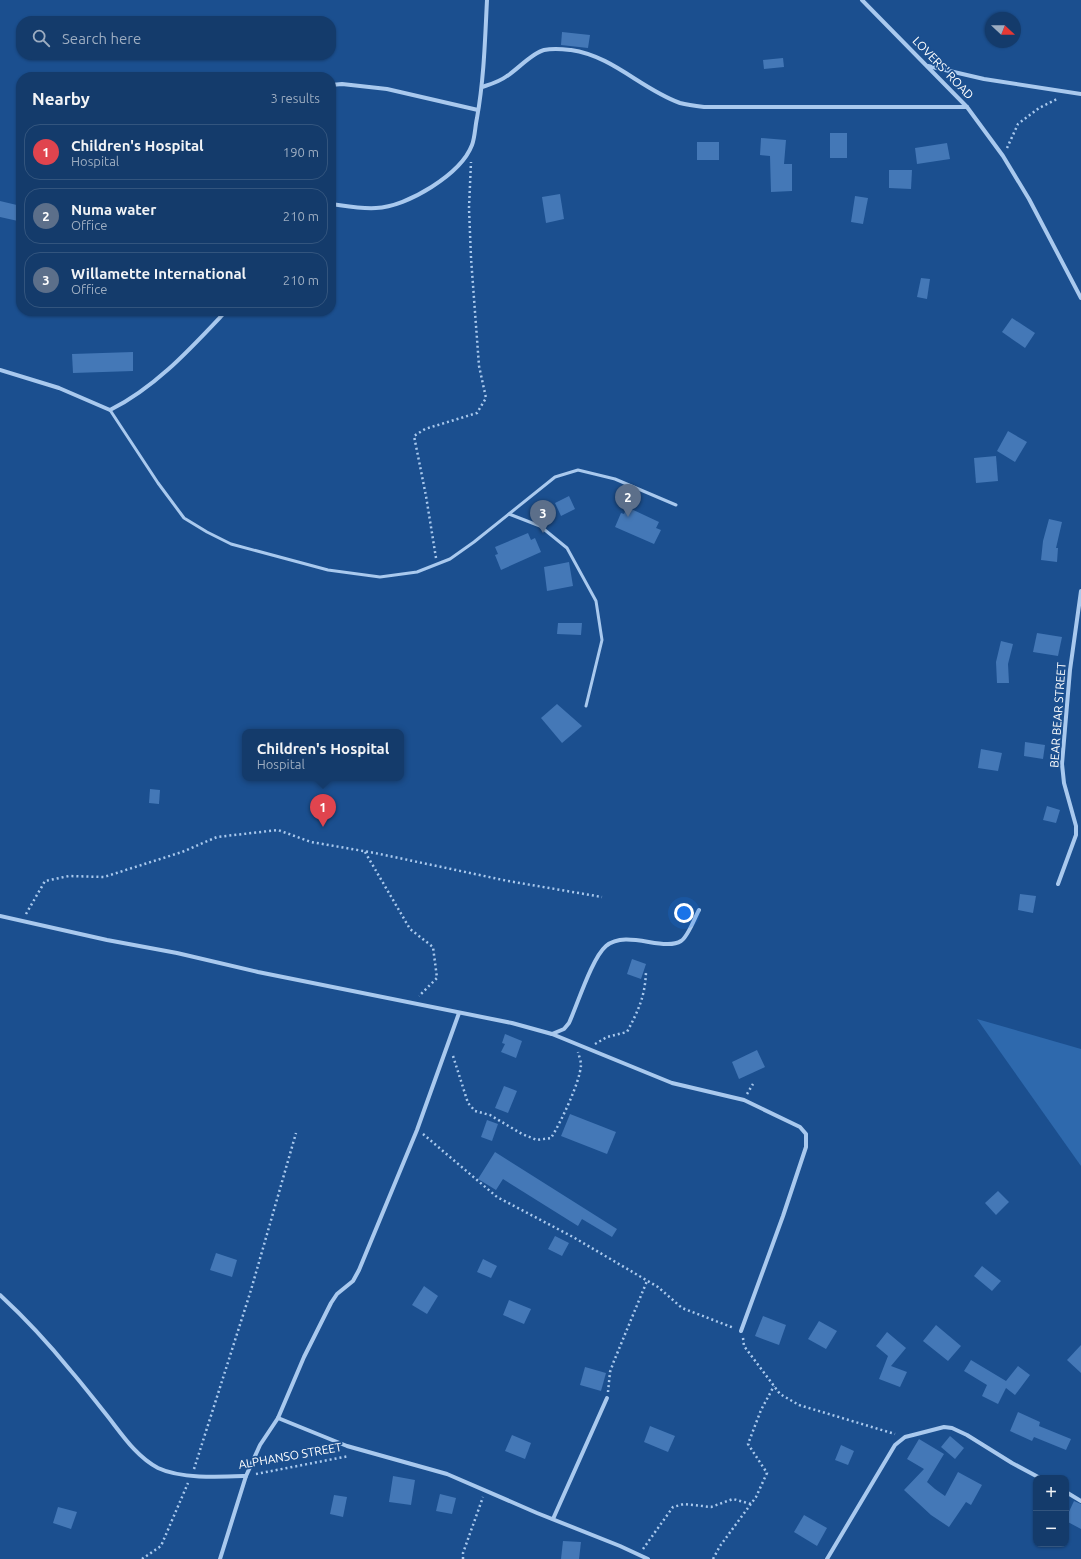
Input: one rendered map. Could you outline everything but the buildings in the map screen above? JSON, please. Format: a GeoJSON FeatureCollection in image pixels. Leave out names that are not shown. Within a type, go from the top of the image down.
{"type":"FeatureCollection","features":[{"type":"Feature","properties":{"kind":"street"},"geometry":{"type":"LineString","coordinates":[[336,205],[360,208],[377,208],[397,205],[432,186],[451,172],[466,156],[472,144],[482,87],[487,0]]}},
{"type":"Feature","properties":{"kind":"street","name":"LOVERS' ROAD"},"geometry":{"type":"LineString","coordinates":[[862,0],[967,107],[1003,156],[1029,199],[1081,298]]}},
{"type":"Feature","properties":{"kind":"street"},"geometry":{"type":"LineString","coordinates":[[482,87],[496,83],[542,51],[554,48],[579,51],[594,55],[610,62],[652,89],[680,103],[704,107],[967,107]]}},
{"type":"Feature","properties":{"kind":"street"},"geometry":{"type":"LineString","coordinates":[[927,66],[984,79],[1081,94]]}},
{"type":"Feature","properties":{"kind":"street"},"geometry":{"type":"LineString","coordinates":[[336,85],[386,89],[478,110]]}},
{"type":"Feature","properties":{"kind":"street"},"geometry":{"type":"LineString","coordinates":[[0,370],[59,388],[110,410],[122,405],[150,386],[221,316]]}},
{"type":"Feature","properties":{"kind":"street","name":"BEAR BEAR STREET"},"geometry":{"type":"LineString","coordinates":[[1058,884],[1076,835],[1076,826],[1064,783],[1062,764],[1070,670],[1081,591]]}},
{"type":"Feature","properties":{"kind":"street"},"geometry":{"type":"LineString","coordinates":[[552,1034],[564,1029],[570,1022],[596,957],[605,946],[619,940],[635,939],[669,944],[681,941],[687,934],[699,910]]}},
{"type":"Feature","properties":{"kind":"street"},"geometry":{"type":"LineString","coordinates":[[0,916],[21,922],[512,1023],[552,1034],[654,1077],[672,1083],[744,1100],[800,1127],[806,1134],[806,1146],[783,1216],[741,1331]]}},
{"type":"Feature","properties":{"kind":"street"},"geometry":{"type":"LineString","coordinates":[[220,1559],[246,1476],[260,1445],[278,1418],[304,1357],[331,1303],[337,1294],[353,1281],[359,1270],[417,1130],[449,1045],[459,1013]]}},
{"type":"Feature","properties":{"kind":"street","name":"ALPHANSO STREET"},"geometry":{"type":"LineString","coordinates":[[0,1295],[13,1306],[70,1369],[126,1441],[144,1459],[158,1468],[173,1473],[192,1475],[246,1476]]}},
{"type":"Feature","properties":{"kind":"street"},"geometry":{"type":"LineString","coordinates":[[553,1519],[607,1398]]}},
{"type":"Feature","properties":{"kind":"street"},"geometry":{"type":"LineString","coordinates":[[278,1418],[310,1432],[366,1452],[430,1469],[648,1559]]}},
{"type":"Feature","properties":{"kind":"street"},"geometry":{"type":"LineString","coordinates":[[827,1559],[895,1445],[905,1437],[944,1427],[952,1428],[967,1435],[1034,1475]]}},
{"type":"Feature","properties":{"kind":"street"},"geometry":{"type":"LineString","coordinates":[[1069,1494],[1081,1501]]}},
{"type":"Feature","properties":{"kind":"lane"},"geometry":{"type":"LineString","coordinates":[[110,410],[158,483],[184,518],[231,544],[328,570],[380,577],[417,572],[456,555],[555,477],[578,470],[615,479],[676,504]]}},
{"type":"Feature","properties":{"kind":"lane"},"geometry":{"type":"LineString","coordinates":[[509,514],[540,526],[567,548],[596,601],[602,640],[586,706]]}},
{"type":"Feature","properties":{"kind":"path"},"geometry":{"type":"LineString","coordinates":[[1003,156],[1018,124],[1039,108],[1070,92]]}},
{"type":"Feature","properties":{"kind":"path"},"geometry":{"type":"LineString","coordinates":[[436,564],[426,496],[414,436],[425,429],[477,413],[486,398],[479,366],[471,258],[469,208],[472,144]]}},
{"type":"Feature","properties":{"kind":"path"},"geometry":{"type":"LineString","coordinates":[[21,922],[45,881],[69,876],[104,877],[182,852],[217,837],[278,830],[311,842],[364,851],[508,881],[602,897]]}},
{"type":"Feature","properties":{"kind":"path"},"geometry":{"type":"LineString","coordinates":[[364,851],[410,930],[433,947],[437,978],[412,1003]]}},
{"type":"Feature","properties":{"kind":"path"},"geometry":{"type":"LineString","coordinates":[[587,1048],[607,1037],[627,1032],[639,1010],[646,989],[646,972]]}},
{"type":"Feature","properties":{"kind":"path"},"geometry":{"type":"LineString","coordinates":[[449,1045],[468,1103],[475,1111],[490,1115],[522,1134],[537,1140],[551,1138],[560,1124],[575,1088],[581,1064],[576,1044]]}},
{"type":"Feature","properties":{"kind":"path"},"geometry":{"type":"LineString","coordinates":[[417,1130],[456,1161],[497,1197],[574,1237],[648,1281],[658,1287],[682,1308],[741,1331],[744,1346],[780,1394],[800,1405],[905,1437]]}},
{"type":"Feature","properties":{"kind":"path"},"geometry":{"type":"LineString","coordinates":[[142,1559],[161,1546],[192,1475],[251,1290],[296,1133]]}},
{"type":"Feature","properties":{"kind":"path"},"geometry":{"type":"LineString","coordinates":[[607,1398],[610,1372],[614,1360],[648,1281]]}},
{"type":"Feature","properties":{"kind":"path"},"geometry":{"type":"LineString","coordinates":[[713,1559],[720,1546],[756,1497],[767,1473],[748,1444],[761,1410],[774,1386]]}},
{"type":"Feature","properties":{"kind":"path","name":"ALPHANSO STREET"},"geometry":{"type":"LineString","coordinates":[[246,1476],[366,1452]]}},
{"type":"Feature","properties":{"kind":"path"},"geometry":{"type":"LineString","coordinates":[[463,1559],[463,1553],[481,1500],[486,1491]]}},
{"type":"Feature","properties":{"kind":"path"},"geometry":{"type":"LineString","coordinates":[[639,1554],[673,1507],[684,1504],[711,1507],[733,1499],[751,1504]]}},
{"type":"Feature","properties":{"kind":"shaded area"},"geometry":{"type":"Polygon","coordinates":[[[977,1019],[1081,1049],[1081,1166],[977,1019]]]}},
{"type":"Feature","properties":{"kind":"place","name":"Numa water"},"geometry":{"type":"Point","coordinates":[628,517]}},
{"type":"Feature","properties":{"kind":"place","name":"Willamette International"},"geometry":{"type":"Point","coordinates":[543,533]}},
{"type":"Feature","properties":{"kind":"place","name":"Children's Hospital"},"geometry":{"type":"Point","coordinates":[323,827]}}]}
